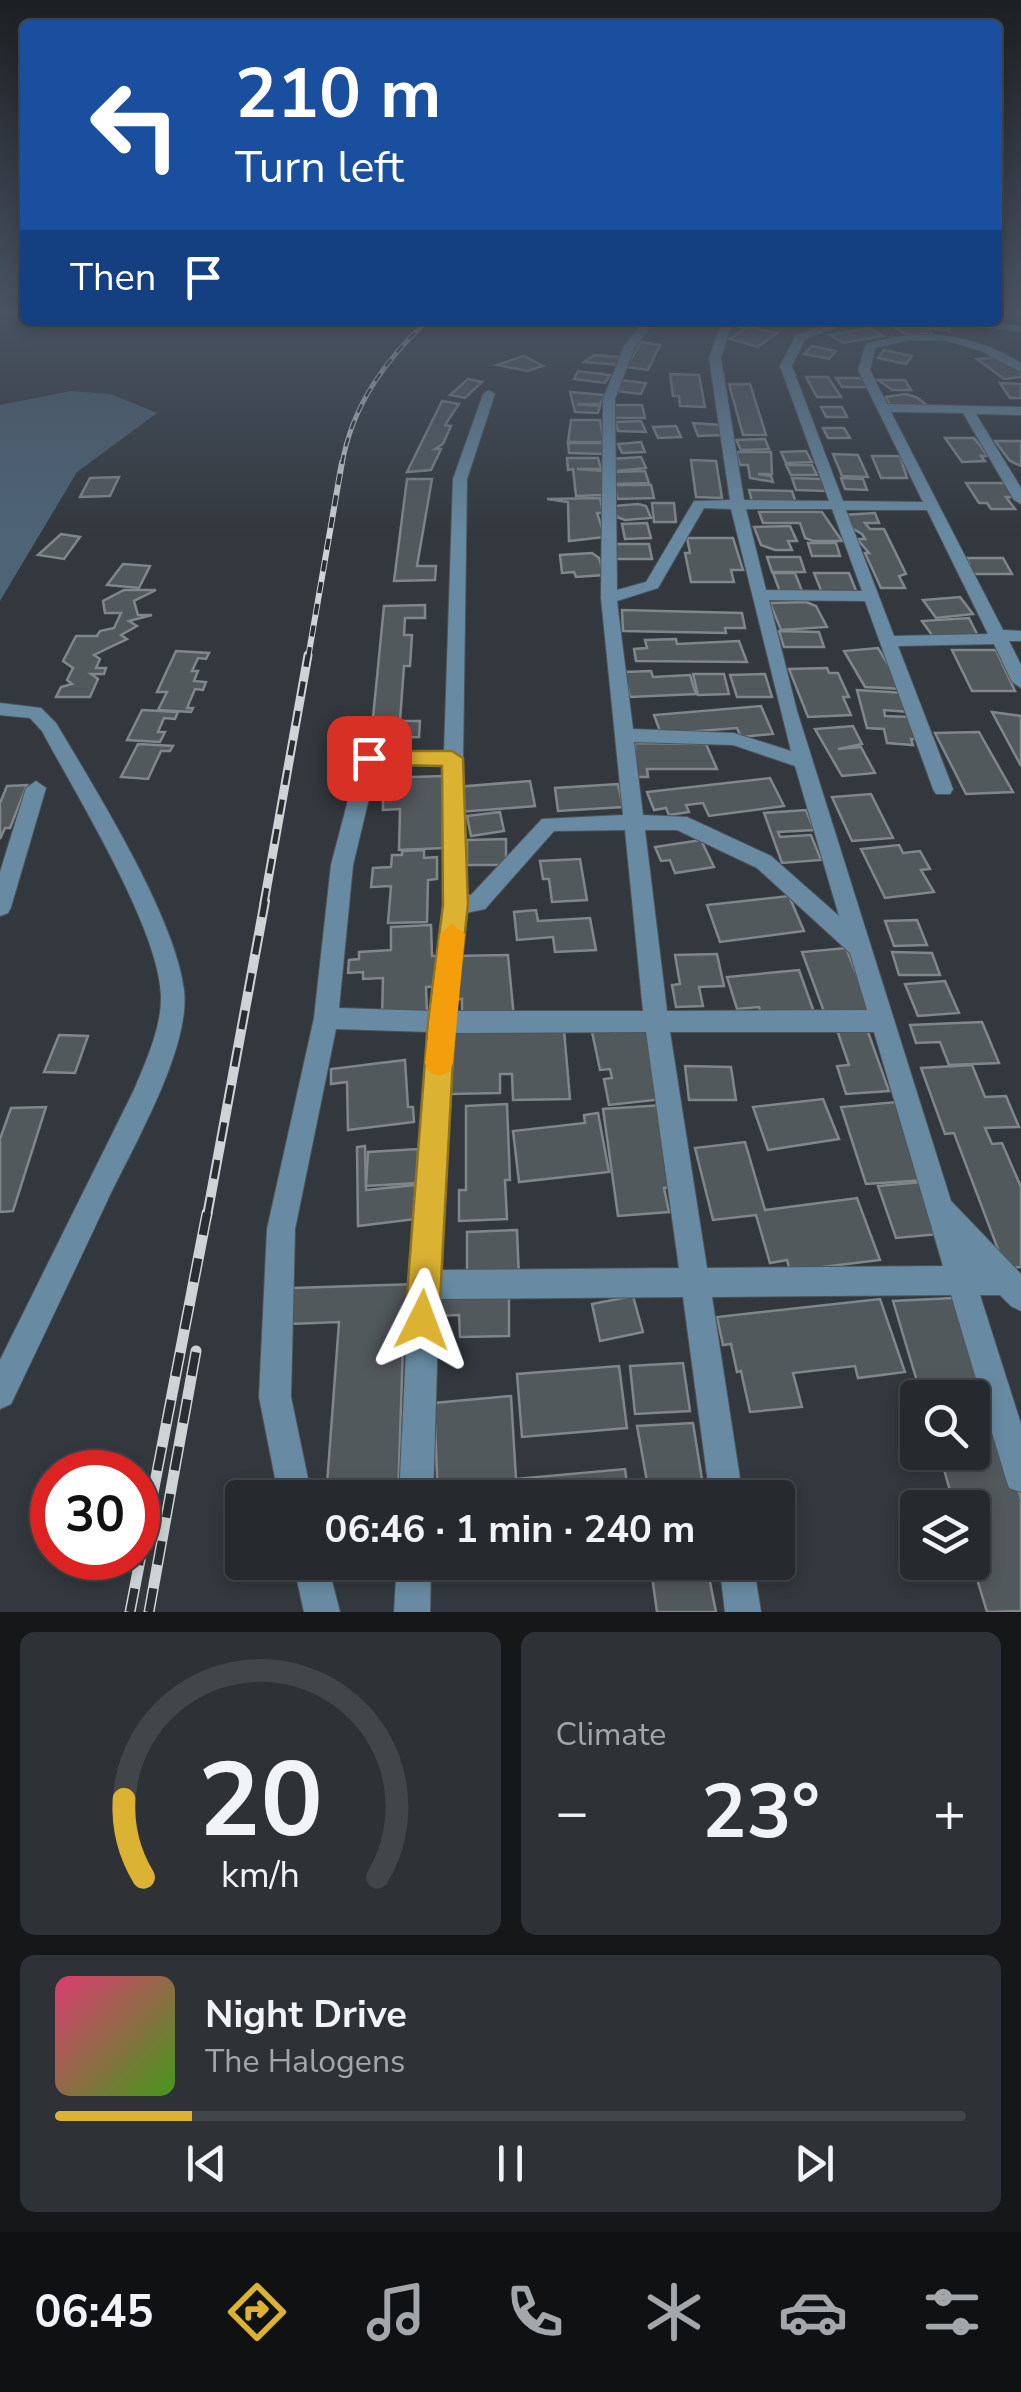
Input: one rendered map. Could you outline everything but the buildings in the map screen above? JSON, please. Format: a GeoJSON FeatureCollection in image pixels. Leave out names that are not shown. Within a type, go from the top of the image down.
{"type":"FeatureCollection","features":[{"type":"Feature","properties":{"kind":"street"},"geometry":{"type":"LineString","coordinates":[[615,386],[610,399],[609,598],[622,735],[656,1018],[724,1480]]}},
{"type":"Feature","properties":{"kind":"street"},"geometry":{"type":"LineString","coordinates":[[719,386],[736,502],[803,762],[1021,1476]]}},
{"type":"Feature","properties":{"kind":"street"},"geometry":{"type":"LineString","coordinates":[[793,386],[943,789]]}},
{"type":"Feature","properties":{"kind":"street"},"geometry":{"type":"LineString","coordinates":[[873,386],[1021,682]]}},
{"type":"Feature","properties":{"kind":"street"},"geometry":{"type":"LineString","coordinates":[[417,1480],[424,1285],[442,1022],[456,905],[452,758],[460,479],[488,394]]}},
{"type":"Feature","properties":{"kind":"street"},"geometry":{"type":"LineString","coordinates":[[884,408],[1021,411]]}},
{"type":"Feature","properties":{"kind":"street"},"geometry":{"type":"LineString","coordinates":[[967,410],[1021,500]]}},
{"type":"Feature","properties":{"kind":"street"},"geometry":{"type":"LineString","coordinates":[[609,598],[652,586],[698,504],[932,506]]}},
{"type":"Feature","properties":{"kind":"street"},"geometry":{"type":"LineString","coordinates":[[760,595],[872,596]]}},
{"type":"Feature","properties":{"kind":"street"},"geometry":{"type":"LineString","coordinates":[[889,641],[1021,636]]}},
{"type":"Feature","properties":{"kind":"street"},"geometry":{"type":"LineString","coordinates":[[1,712],[35,712],[49,727],[144,910],[166,959],[173,995],[158,1056],[129,1128],[4,1378]]}},
{"type":"Feature","properties":{"kind":"street"},"geometry":{"type":"LineString","coordinates":[[622,735],[734,739],[803,762]]}},
{"type":"Feature","properties":{"kind":"street"},"geometry":{"type":"LineString","coordinates":[[292,1480],[275,1397],[280,1230],[326,1018],[342,865],[369,758],[452,758]]}},
{"type":"Feature","properties":{"kind":"street"},"geometry":{"type":"LineString","coordinates":[[0,907],[36,788]]}},
{"type":"Feature","properties":{"kind":"street"},"geometry":{"type":"LineString","coordinates":[[456,905],[477,903],[549,824],[632,819],[680,822],[764,862],[862,950]]}},
{"type":"Feature","properties":{"kind":"street"},"geometry":{"type":"LineString","coordinates":[[326,1018],[442,1022],[656,1018],[836,1024],[883,1020]]}},
{"type":"Feature","properties":{"kind":"street"},"geometry":{"type":"LineString","coordinates":[[941,1207],[1012,1288]]}},
{"type":"Feature","properties":{"kind":"street"},"geometry":{"type":"LineString","coordinates":[[424,1285],[697,1285],[962,1279],[1012,1288]]}},
{"type":"Feature","properties":{"kind":"street"},"geometry":{"type":"LineString","coordinates":[[314,1580],[322,1612]]}},
{"type":"Feature","properties":{"kind":"street"},"geometry":{"type":"LineString","coordinates":[[412,1612],[413,1580]]}},
{"type":"Feature","properties":{"kind":"street"},"geometry":{"type":"LineString","coordinates":[[739,1580],[744,1612]]}},
{"type":"Feature","properties":{"kind":"shaded area"},"geometry":{"type":"Polygon","coordinates":[[[71,391],[111,394],[157,413],[77,472],[0,601],[0,405],[71,391]]]}},
{"type":"Feature","properties":{"kind":"railway"},"geometry":{"type":"LineString","coordinates":[[342,464],[354,423],[372,386]]}},
{"type":"Feature","properties":{"kind":"railway"},"geometry":{"type":"LineString","coordinates":[[308,658],[342,462]]}},
{"type":"Feature","properties":{"kind":"railway"},"geometry":{"type":"LineString","coordinates":[[264,903],[308,655]]}},
{"type":"Feature","properties":{"kind":"railway"},"geometry":{"type":"LineString","coordinates":[[207,1216],[265,901]]}},
{"type":"Feature","properties":{"kind":"railway"},"geometry":{"type":"LineString","coordinates":[[130,1612],[207,1213]]}},
{"type":"Feature","properties":{"kind":"railway"},"geometry":{"type":"LineString","coordinates":[[149,1612],[196,1351]]}},
{"type":"Feature","properties":{"kind":"slow traffic"},"geometry":{"type":"LineString","coordinates":[[439,1063],[452,934]]}},
{"type":"Feature","properties":{"kind":"route"},"geometry":{"type":"LineString","coordinates":[[369,758],[452,758],[456,905],[442,1022],[422,1320]]}}]}
